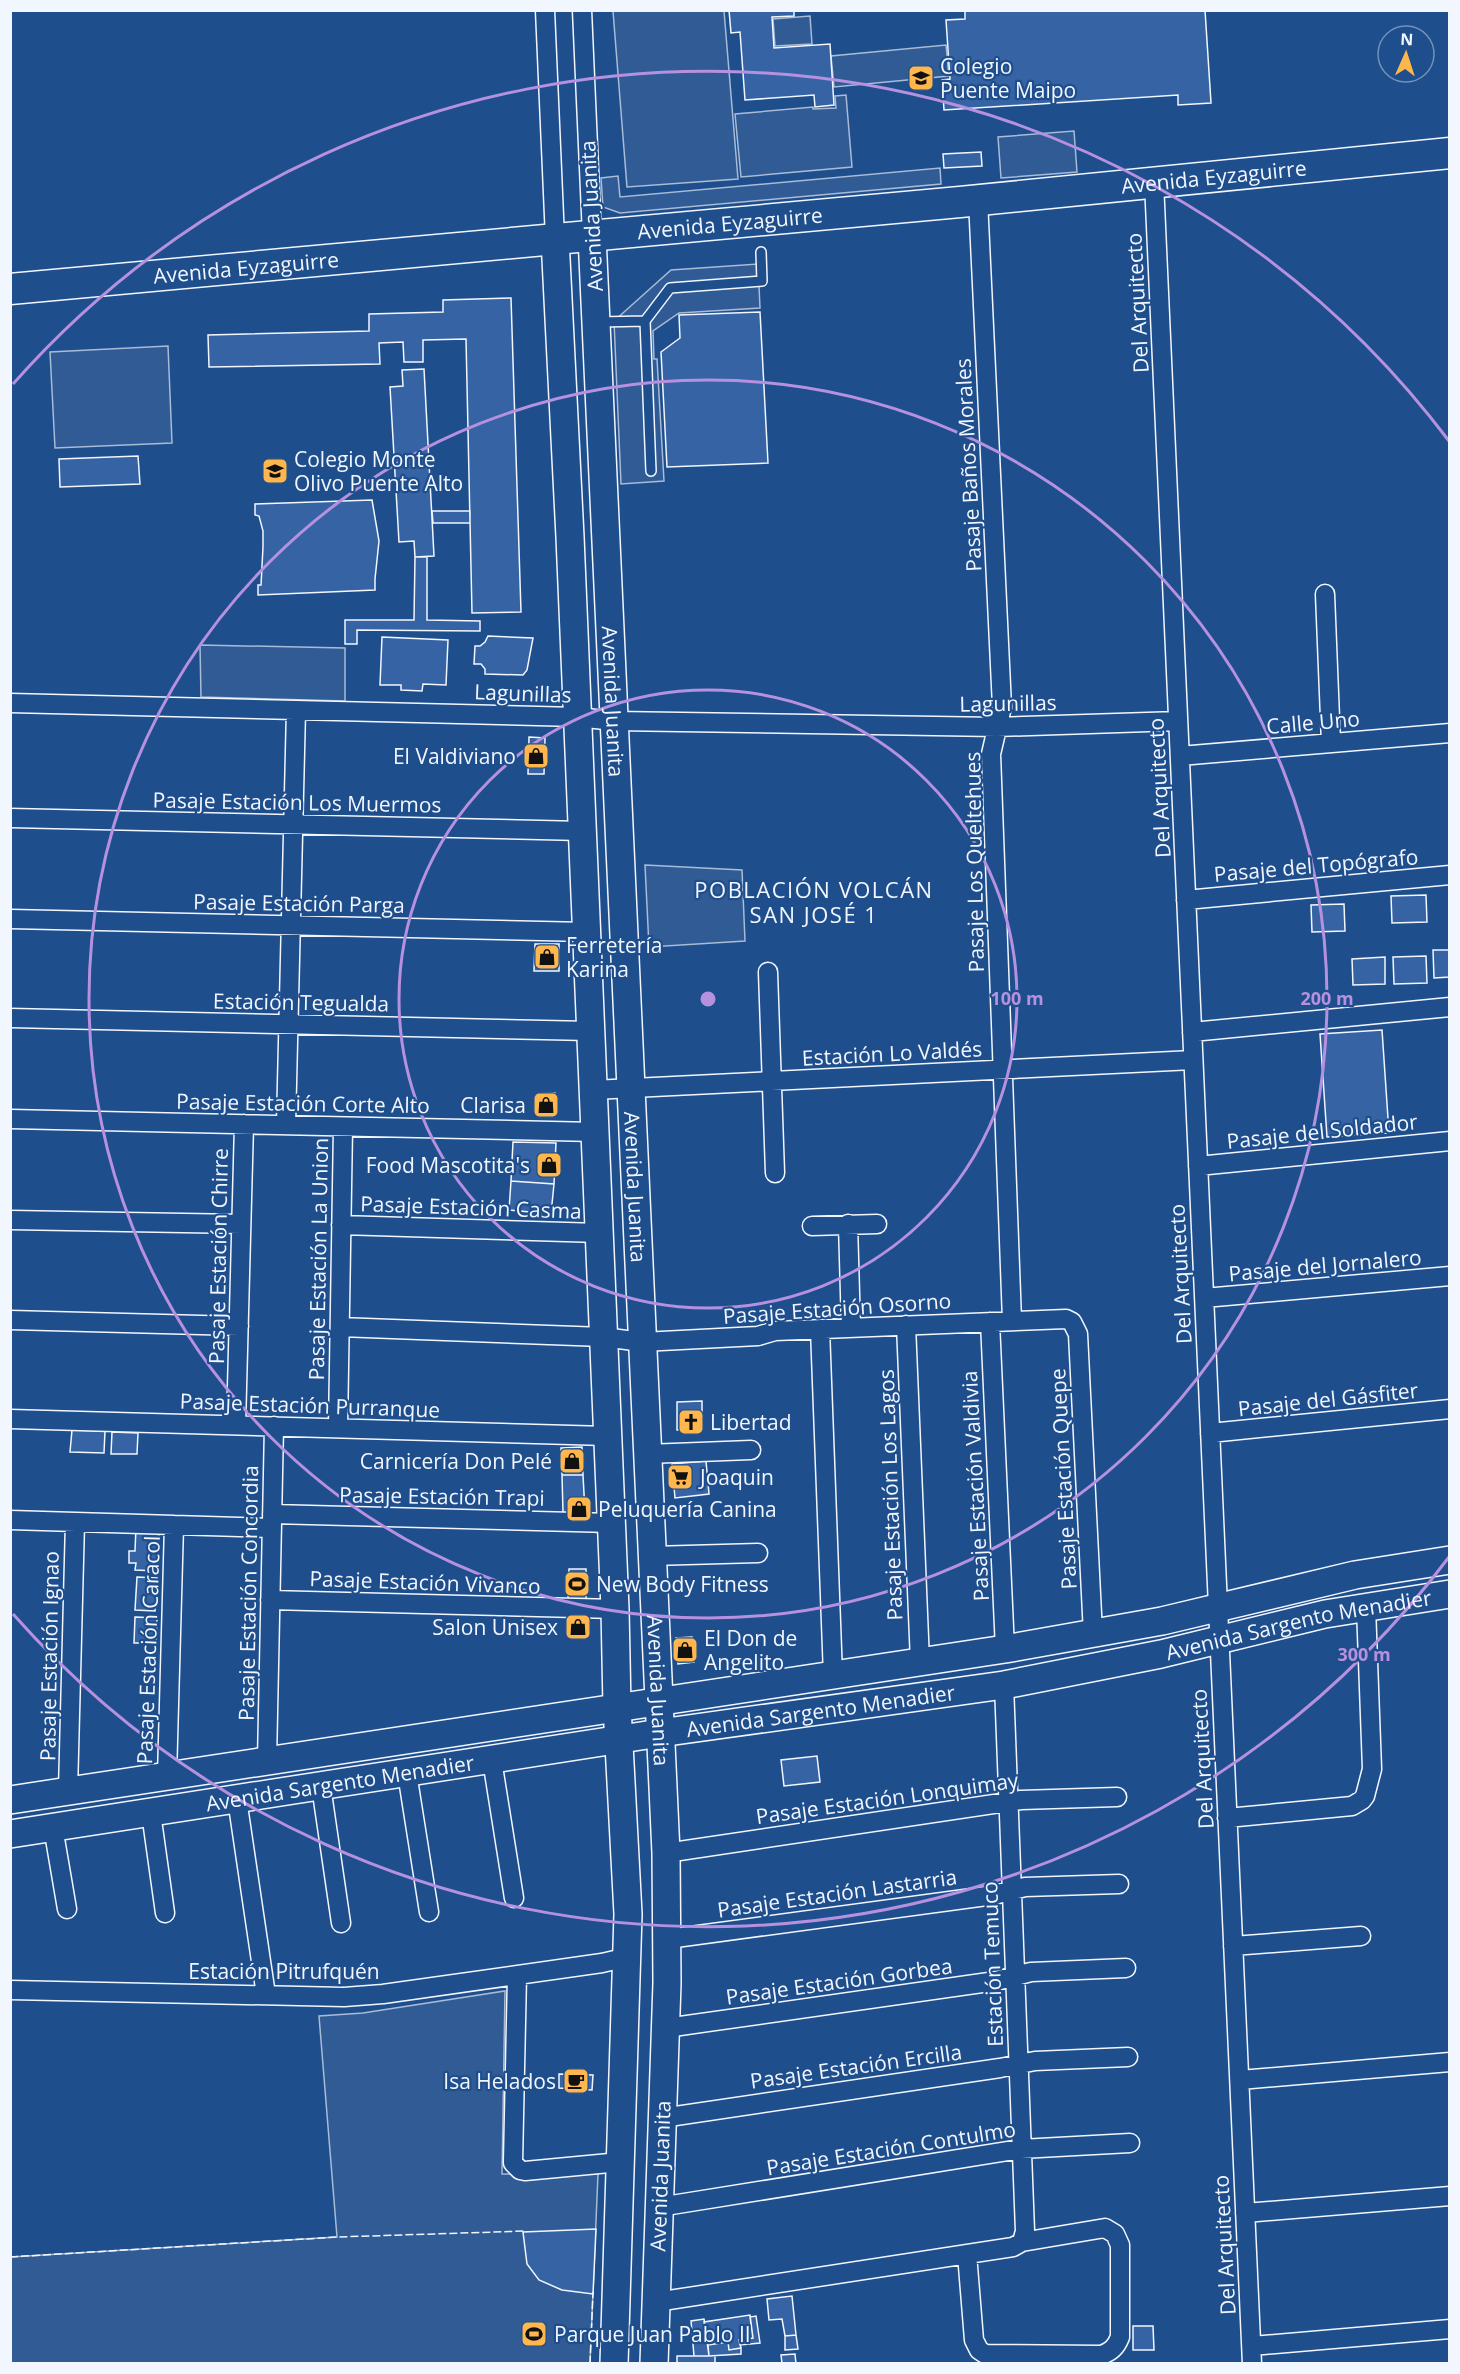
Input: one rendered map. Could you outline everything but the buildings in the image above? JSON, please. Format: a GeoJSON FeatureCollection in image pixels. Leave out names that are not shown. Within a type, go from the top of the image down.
{"type":"FeatureCollection","features":[{"type":"Feature","properties":{"kind":"main road","name":"Avenida Eyzaguirre"},"geometry":{"type":"LineString","coordinates":[[10,289],[978,200],[1449,153]]}},
{"type":"Feature","properties":{"kind":"main road","name":"Avenida Juanita"},"geometry":{"type":"LineString","coordinates":[[592,236],[666,1853],[668,1939],[666,2028],[654,2364]]}},
{"type":"Feature","properties":{"kind":"main road","name":"Avenida Juanita"},"geometry":{"type":"LineString","coordinates":[[555,239],[595,1132],[617,1707],[627,1894],[628,1957],[614,2364]]}},
{"type":"Feature","properties":{"kind":"main road","name":"Avenida Sargento Menadier"},"geometry":{"type":"LineString","coordinates":[[10,1800],[1005,1649],[1162,1621],[1321,1581],[1449,1560]]}},
{"type":"Feature","properties":{"kind":"main road","name":"Avenida Sargento Menadier"},"geometry":{"type":"LineString","coordinates":[[10,1834],[660,1733],[1004,1685],[1161,1654],[1303,1619],[1449,1594]]}},
{"type":"Feature","properties":{"kind":"street","name":"Avenida Juanita"},"geometry":{"type":"LineString","coordinates":[[545,10],[555,239]]}},
{"type":"Feature","properties":{"kind":"street","name":"Avenida Juanita"},"geometry":{"type":"LineString","coordinates":[[582,10],[592,236]]}},
{"type":"Feature","properties":{"kind":"street","name":"Del Arquitecto"},"geometry":{"type":"LineString","coordinates":[[1154,182],[1252,2355]]}},
{"type":"Feature","properties":{"kind":"street","name":"Pasaje Baños Morales"},"geometry":{"type":"LineString","coordinates":[[978,200],[1002,707],[997,727]]}},
{"type":"Feature","properties":{"kind":"street"},"geometry":{"type":"LineString","coordinates":[[1325,594],[1331,743]]}},
{"type":"Feature","properties":{"kind":"street","name":"Lagunillas"},"geometry":{"type":"LineString","coordinates":[[10,703],[577,717],[614,721],[997,727],[1178,721]]}},
{"type":"Feature","properties":{"kind":"street"},"geometry":{"type":"LineString","coordinates":[[286,1125],[296,710]]}},
{"type":"Feature","properties":{"kind":"street","name":"Pasaje Los Queltehues"},"geometry":{"type":"LineString","coordinates":[[997,727],[991,754],[1012,1321]]}},
{"type":"Feature","properties":{"kind":"street","name":"Calle Uno"},"geometry":{"type":"LineString","coordinates":[[1180,756],[1449,733]]}},
{"type":"Feature","properties":{"kind":"street","name":"Pasaje Estación Los Muermos"},"geometry":{"type":"LineString","coordinates":[[10,818],[582,831]]}},
{"type":"Feature","properties":{"kind":"street","name":"Pasaje del Topógrafo"},"geometry":{"type":"LineString","coordinates":[[1186,900],[1449,875]]}},
{"type":"Feature","properties":{"kind":"street","name":"Pasaje Estación Parga"},"geometry":{"type":"LineString","coordinates":[[10,919],[586,932]]}},
{"type":"Feature","properties":{"kind":"street"},"geometry":{"type":"LineString","coordinates":[[768,972],[775,1173]]}},
{"type":"Feature","properties":{"kind":"street"},"geometry":{"type":"LineString","coordinates":[[1192,1032],[1449,1007]]}},
{"type":"Feature","properties":{"kind":"street","name":"Estación Tegualda"},"geometry":{"type":"LineString","coordinates":[[10,1018],[590,1031]]}},
{"type":"Feature","properties":{"kind":"street","name":"Estación Lo Valdés"},"geometry":{"type":"LineString","coordinates":[[593,1090],[1194,1060]]}},
{"type":"Feature","properties":{"kind":"street","name":"Pasaje Estación Corte Alto"},"geometry":{"type":"LineString","coordinates":[[10,1119],[595,1132]]}},
{"type":"Feature","properties":{"kind":"street","name":"Pasaje Estación Chirre"},"geometry":{"type":"LineString","coordinates":[[236,1425],[244,1124]]}},
{"type":"Feature","properties":{"kind":"street","name":"Pasaje Estación La Union"},"geometry":{"type":"LineString","coordinates":[[338,1428],[343,1126]]}},
{"type":"Feature","properties":{"kind":"street","name":"Pasaje del Soldador"},"geometry":{"type":"LineString","coordinates":[[1198,1166],[1449,1141]]}},
{"type":"Feature","properties":{"kind":"street"},"geometry":{"type":"LineString","coordinates":[[10,1220],[241,1224]]}},
{"type":"Feature","properties":{"kind":"street"},"geometry":{"type":"LineString","coordinates":[[848,1224],[851,1328]]}},
{"type":"Feature","properties":{"kind":"street"},"geometry":{"type":"LineString","coordinates":[[812,1226],[877,1224]]}},
{"type":"Feature","properties":{"kind":"street","name":"Pasaje Estación Casma"},"geometry":{"type":"LineString","coordinates":[[341,1225],[599,1233]]}},
{"type":"Feature","properties":{"kind":"street","name":"Pasaje del Jornalero"},"geometry":{"type":"LineString","coordinates":[[1204,1298],[1449,1276]]}},
{"type":"Feature","properties":{"kind":"street","name":"Pasaje Estación Osorno"},"geometry":{"type":"LineString","coordinates":[[340,1327],[603,1337],[642,1342],[758,1336],[775,1331],[1060,1319],[1072,1322]]}},
{"type":"Feature","properties":{"kind":"street"},"geometry":{"type":"LineString","coordinates":[[10,1320],[238,1326]]}},
{"type":"Feature","properties":{"kind":"street","name":"Pasaje Estación Valdivia"},"geometry":{"type":"LineString","coordinates":[[990,1322],[1005,1649]]}},
{"type":"Feature","properties":{"kind":"street","name":"Pasaje Estación Quepe"},"geometry":{"type":"LineString","coordinates":[[1072,1322],[1078,1334],[1093,1634]]}},
{"type":"Feature","properties":{"kind":"street","name":"Pasaje Estación Los Lagos"},"geometry":{"type":"LineString","coordinates":[[906,1325],[920,1662]]}},
{"type":"Feature","properties":{"kind":"street"},"geometry":{"type":"LineString","coordinates":[[820,1329],[833,1676]]}},
{"type":"Feature","properties":{"kind":"street","name":"Pasaje del Gásfiter"},"geometry":{"type":"LineString","coordinates":[[1210,1433],[1449,1409]]}},
{"type":"Feature","properties":{"kind":"street","name":"Pasaje Estación Purranque"},"geometry":{"type":"LineString","coordinates":[[10,1419],[607,1436]]}},
{"type":"Feature","properties":{"kind":"street","name":"Pasaje Estación Concordia"},"geometry":{"type":"LineString","coordinates":[[267,1761],[274,1426]]}},
{"type":"Feature","properties":{"kind":"street"},"geometry":{"type":"LineString","coordinates":[[647,1454],[751,1450]]}},
{"type":"Feature","properties":{"kind":"street","name":"Pasaje Estación Trapi"},"geometry":{"type":"LineString","coordinates":[[10,1520],[174,1525],[272,1521],[611,1523]]}},
{"type":"Feature","properties":{"kind":"street","name":"Pasaje Estación Ignao"},"geometry":{"type":"LineString","coordinates":[[68,1791],[75,1522]]}},
{"type":"Feature","properties":{"kind":"street","name":"Pasaje Estación Caracol"},"geometry":{"type":"LineString","coordinates":[[167,1776],[174,1525]]}},
{"type":"Feature","properties":{"kind":"street"},"geometry":{"type":"LineString","coordinates":[[652,1556],[758,1553]]}},
{"type":"Feature","properties":{"kind":"street","name":"Pasaje Estación Vivanco"},"geometry":{"type":"LineString","coordinates":[[270,1600],[615,1609]]}},
{"type":"Feature","properties":{"kind":"street"},"geometry":{"type":"LineString","coordinates":[[1227,1818],[1352,1806],[1365,1796],[1369,1788],[1372,1758],[1366,1607]]}},
{"type":"Feature","properties":{"kind":"street","name":"Estación Temuco"},"geometry":{"type":"LineString","coordinates":[[1004,1685],[1025,2231],[1022,2242]]}},
{"type":"Feature","properties":{"kind":"street"},"geometry":{"type":"LineString","coordinates":[[492,1760],[514,1898]]}},
{"type":"Feature","properties":{"kind":"street"},"geometry":{"type":"LineString","coordinates":[[407,1773],[429,1912]]}},
{"type":"Feature","properties":{"kind":"street"},"geometry":{"type":"LineString","coordinates":[[321,1786],[341,1923]]}},
{"type":"Feature","properties":{"kind":"street","name":"Pasaje Estación Lonquimay"},"geometry":{"type":"LineString","coordinates":[[666,1853],[1021,1800],[1117,1797]]}},
{"type":"Feature","properties":{"kind":"street"},"geometry":{"type":"LineString","coordinates":[[237,1799],[266,1995]]}},
{"type":"Feature","properties":{"kind":"street"},"geometry":{"type":"LineString","coordinates":[[151,1812],[165,1913]]}},
{"type":"Feature","properties":{"kind":"street"},"geometry":{"type":"LineString","coordinates":[[53,1827],[67,1909]]}},
{"type":"Feature","properties":{"kind":"street","name":"Pasaje Estación Lastarria"},"geometry":{"type":"LineString","coordinates":[[668,1939],[983,1896],[1025,1887],[1119,1884]]}},
{"type":"Feature","properties":{"kind":"street"},"geometry":{"type":"LineString","coordinates":[[1233,1946],[1361,1936]]}},
{"type":"Feature","properties":{"kind":"street","name":"Estación Pitrufquén"},"geometry":{"type":"LineString","coordinates":[[10,1990],[345,1997],[383,1994],[628,1957]]}},
{"type":"Feature","properties":{"kind":"street","name":"Pasaje Estación Gorbea"},"geometry":{"type":"LineString","coordinates":[[666,2028],[985,1982],[1031,1972],[1126,1968]]}},
{"type":"Feature","properties":{"kind":"street"},"geometry":{"type":"LineString","coordinates":[[517,1975],[513,2163],[520,2170],[525,2171],[620,2162]]}},
{"type":"Feature","properties":{"kind":"street","name":"Pasaje Estación Ercilla"},"geometry":{"type":"LineString","coordinates":[[662,2118],[1035,2061],[1128,2057]]}},
{"type":"Feature","properties":{"kind":"street"},"geometry":{"type":"LineString","coordinates":[[1239,2080],[1449,2062]]}},
{"type":"Feature","properties":{"kind":"street","name":"Pasaje Estación Contulmo"},"geometry":{"type":"LineString","coordinates":[[659,2207],[1022,2149],[1130,2143]]}},
{"type":"Feature","properties":{"kind":"street"},"geometry":{"type":"LineString","coordinates":[[1245,2213],[1449,2196]]}},
{"type":"Feature","properties":{"kind":"street"},"geometry":{"type":"LineString","coordinates":[[656,2302],[966,2254],[1013,2247],[1022,2242],[1105,2228],[1115,2234],[1120,2245],[1120,2337],[1112,2350],[1101,2355],[992,2355],[979,2350],[974,2340],[966,2254]]}},
{"type":"Feature","properties":{"kind":"street"},"geometry":{"type":"LineString","coordinates":[[1252,2355],[1449,2329]]}},
{"type":"Feature","properties":{"kind":"lane"},"geometry":{"type":"LineString","coordinates":[[651,471],[645,321],[670,288],[762,281],[761,252]]}},
{"type":"Feature","properties":{"kind":"lane"},"geometry":{"type":"LineString","coordinates":[[596,322],[645,321]]}},
{"type":"Feature","properties":{"kind":"shaded area"},"geometry":{"type":"Polygon","coordinates":[[[613,11],[724,11],[738,179],[627,187],[613,11]]]}},
{"type":"Feature","properties":{"kind":"shaded area"},"geometry":{"type":"Polygon","coordinates":[[[810,16],[812,44],[775,46],[773,19],[810,16]]]}},
{"type":"Feature","properties":{"kind":"shaded area"},"geometry":{"type":"Polygon","coordinates":[[[946,45],[949,76],[834,87],[831,56],[946,45]]]}},
{"type":"Feature","properties":{"kind":"shaded area"},"geometry":{"type":"Polygon","coordinates":[[[846,95],[852,167],[741,177],[735,114],[813,107],[813,109],[836,108],[835,96],[846,95]]]}},
{"type":"Feature","properties":{"kind":"shaded area"},"geometry":{"type":"Polygon","coordinates":[[[1074,131],[1077,172],[1001,178],[998,137],[1074,131]]]}},
{"type":"Feature","properties":{"kind":"shaded area"},"geometry":{"type":"Polygon","coordinates":[[[940,168],[941,184],[620,213],[603,207],[601,178],[618,176],[620,197],[940,168]]]}},
{"type":"Feature","properties":{"kind":"shaded area"},"geometry":{"type":"Polygon","coordinates":[[[758,264],[760,308],[679,313],[653,331],[654,359],[657,359],[664,481],[621,484],[614,321],[671,270],[758,264]]]}},
{"type":"Feature","properties":{"kind":"shaded area"},"geometry":{"type":"Polygon","coordinates":[[[168,346],[172,443],[55,448],[50,352],[168,346]]]}},
{"type":"Feature","properties":{"kind":"shaded area"},"geometry":{"type":"Polygon","coordinates":[[[200,645],[345,648],[345,701],[201,697],[200,645]]]}},
{"type":"Feature","properties":{"kind":"shaded area"},"geometry":{"type":"Polygon","coordinates":[[[645,865],[742,870],[745,941],[649,947],[645,865]]]}},
{"type":"Feature","properties":{"kind":"shaded area","name":"Parque Juan Pablo II"},"geometry":{"type":"Polygon","coordinates":[[[505,1991],[502,2174],[598,2174],[590,2363],[11,2364],[11,2257],[337,2237],[319,2016],[363,2013],[505,1991]]]}},
{"type":"Feature","properties":{"kind":"fence"},"geometry":{"type":"LineString","coordinates":[[10,2257],[338,2237],[526,2231]]}},
{"type":"Feature","properties":{"kind":"fence"},"geometry":{"type":"LineString","coordinates":[[590,2364],[593,2292]]}},
{"type":"Feature","properties":{"kind":"place","name":"Colegio Puente Maipo"},"geometry":{"type":"Point","coordinates":[921,78]}},
{"type":"Feature","properties":{"kind":"place","name":"Colegio Monte Olivo Puente Alto"},"geometry":{"type":"Point","coordinates":[275,471]}},
{"type":"Feature","properties":{"kind":"place","name":"El Valdiviano"},"geometry":{"type":"Point","coordinates":[536,756]}},
{"type":"Feature","properties":{"kind":"place","name":"Ferretería Karina"},"geometry":{"type":"Point","coordinates":[547,957]}},
{"type":"Feature","properties":{"kind":"place","name":"Clarisa"},"geometry":{"type":"Point","coordinates":[546,1105]}},
{"type":"Feature","properties":{"kind":"place","name":"Food Mascotita's"},"geometry":{"type":"Point","coordinates":[549,1165]}},
{"type":"Feature","properties":{"kind":"place","name":"Libertad"},"geometry":{"type":"Point","coordinates":[691,1422]}},
{"type":"Feature","properties":{"kind":"place","name":"Carnicería Don Pelé"},"geometry":{"type":"Point","coordinates":[572,1461]}},
{"type":"Feature","properties":{"kind":"place","name":"Joaquin"},"geometry":{"type":"Point","coordinates":[680,1477]}},
{"type":"Feature","properties":{"kind":"place","name":"Peluquería Canina"},"geometry":{"type":"Point","coordinates":[579,1509]}},
{"type":"Feature","properties":{"kind":"place","name":"New Body Fitness"},"geometry":{"type":"Point","coordinates":[577,1584]}},
{"type":"Feature","properties":{"kind":"place","name":"Salon Unisex"},"geometry":{"type":"Point","coordinates":[578,1627]}},
{"type":"Feature","properties":{"kind":"place","name":"El Don de Angelito"},"geometry":{"type":"Point","coordinates":[685,1650]}},
{"type":"Feature","properties":{"kind":"place","name":"Isa Helados"},"geometry":{"type":"Point","coordinates":[576,2081]}},
{"type":"Feature","properties":{"kind":"place","name":"Parque Juan Pablo II"},"geometry":{"type":"Point","coordinates":[534,2334]}},
{"type":"Feature","properties":{"kind":"district","name":"POBLACIÓN VOLCÁN SAN JOSÉ 1"},"geometry":{"type":"Point","coordinates":[814,902]}}]}
